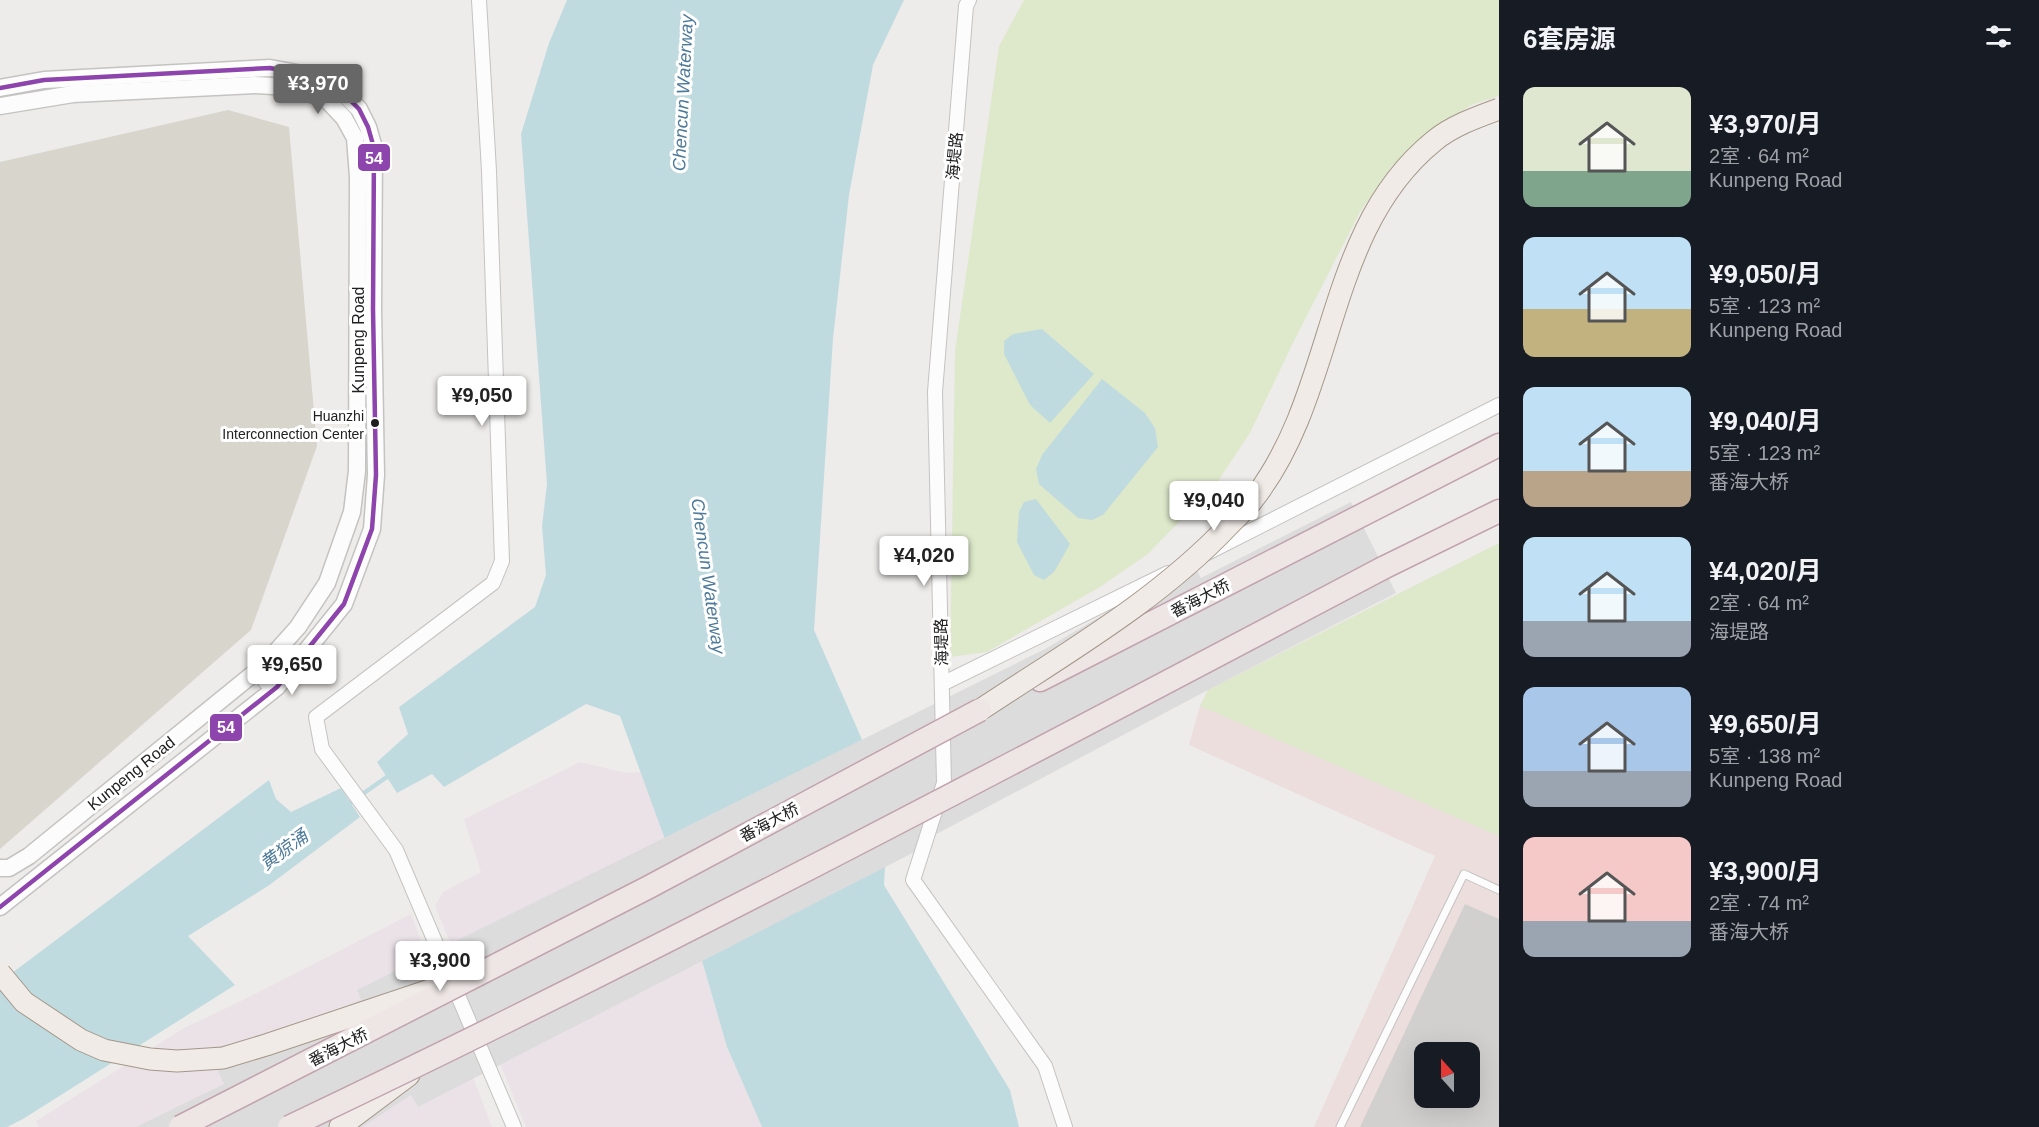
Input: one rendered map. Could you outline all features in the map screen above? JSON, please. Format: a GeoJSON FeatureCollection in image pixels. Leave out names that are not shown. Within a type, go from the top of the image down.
{"type":"FeatureCollection","features":[{"type":"Feature","properties":{"kind":"highway","name":"番海大桥"},"geometry":{"type":"LineString","coordinates":[[180,1127],[649,887],[980,710],[1499,445]]}},
{"type":"Feature","properties":{"kind":"highway"},"geometry":{"type":"LineString","coordinates":[[289,1127],[431,1059],[870,838],[1383,568],[1499,511]]}},
{"type":"Feature","properties":{"kind":"main road"},"geometry":{"type":"LineString","coordinates":[[980,710],[1136,605],[1182,571],[1255,498],[1281,458],[1303,409],[1347,277],[1366,228],[1382,199],[1403,170],[1436,139],[1470,120],[1499,109]]}},
{"type":"Feature","properties":{"kind":"main road"},"geometry":{"type":"LineString","coordinates":[[0,973],[24,1002],[81,1040],[104,1050],[150,1059],[177,1061],[223,1058],[490,969]]}},
{"type":"Feature","properties":{"kind":"main road"},"geometry":{"type":"LineString","coordinates":[[340,1127],[431,1059]]}},
{"type":"Feature","properties":{"kind":"street"},"geometry":{"type":"LineString","coordinates":[[479,0],[489,171],[502,561],[493,583],[316,717],[322,749],[390,843],[400,861],[514,1127]]}},
{"type":"Feature","properties":{"kind":"street","name":"海堤路"},"geometry":{"type":"LineString","coordinates":[[969,0],[966,6],[935,392],[944,783],[913,880],[1045,1066],[1065,1127]]}},
{"type":"Feature","properties":{"kind":"street","name":"Kunpeng Road"},"geometry":{"type":"LineString","coordinates":[[0,88],[44,80],[270,68],[314,76],[339,89],[359,109],[368,127],[374,148],[373,309],[376,475],[372,529],[344,604],[277,687],[0,907]]}},
{"type":"Feature","properties":{"kind":"street","name":"Kunpeng Road"},"geometry":{"type":"LineString","coordinates":[[0,106],[73,94],[255,85],[291,87],[326,99],[344,118],[355,138],[358,176],[357,471],[352,512],[327,584],[298,627],[254,674],[29,856],[9,868],[0,868]]}},
{"type":"Feature","properties":{"kind":"street"},"geometry":{"type":"LineString","coordinates":[[942,684],[1261,527],[1499,405]]}},
{"type":"Feature","properties":{"kind":"lane"},"geometry":{"type":"LineString","coordinates":[[254,674],[270,693]]}},
{"type":"Feature","properties":{"kind":"lane"},"geometry":{"type":"LineString","coordinates":[[1340,1127],[1464,874],[1499,890]]}},
{"type":"Feature","properties":{"kind":"shaded area"},"geometry":{"type":"Polygon","coordinates":[[[228,110],[289,127],[317,446],[251,630],[0,849],[0,162],[228,110]]]}},
{"type":"Feature","properties":{"kind":"shaded area"},"geometry":{"type":"Polygon","coordinates":[[[1499,543],[1499,1127],[1314,1127],[1435,856],[1189,745],[1200,706],[1208,690],[1499,543]]]}},
{"type":"Feature","properties":{"kind":"shaded area"},"geometry":{"type":"Polygon","coordinates":[[[580,762],[627,773],[641,772],[674,864],[727,1047],[762,1127],[526,1127],[435,906],[443,892],[481,872],[464,819],[580,762]]]}},
{"type":"Feature","properties":{"kind":"shaded area"},"geometry":{"type":"Polygon","coordinates":[[[411,914],[492,1127],[39,1127],[36,1121],[184,1028],[411,914]]]}},
{"type":"Feature","properties":{"kind":"green space"},"geometry":{"type":"Polygon","coordinates":[[[1024,0],[1499,0],[1499,96],[1471,105],[1423,137],[1391,167],[1360,212],[1250,433],[1216,484],[1148,554],[1100,587],[987,652],[950,657],[955,351],[999,46],[1024,0]]]}},
{"type":"Feature","properties":{"kind":"green space"},"geometry":{"type":"Polygon","coordinates":[[[1499,543],[1499,836],[1200,706],[1208,690],[1499,543]]]}},
{"type":"Feature","properties":{"kind":"water","name":"Chencun Waterway"},"geometry":{"type":"Polygon","coordinates":[[[567,0],[904,0],[873,65],[849,195],[833,339],[814,630],[889,801],[884,885],[1010,1090],[1019,1127],[762,1127],[727,1047],[674,864],[620,716],[586,704],[444,787],[432,774],[397,793],[377,762],[408,734],[399,707],[535,607],[546,575],[542,526],[547,484],[521,134],[549,43],[567,0]]]}},
{"type":"Feature","properties":{"kind":"water"},"geometry":{"type":"Polygon","coordinates":[[[1042,329],[1094,374],[1050,423],[1030,405],[1004,354],[1004,341],[1013,334],[1042,329]]]}},
{"type":"Feature","properties":{"kind":"water"},"geometry":{"type":"Polygon","coordinates":[[[1102,379],[1145,413],[1155,428],[1158,447],[1103,515],[1092,520],[1078,518],[1039,484],[1036,469],[1042,455],[1102,379]]]}},
{"type":"Feature","properties":{"kind":"water"},"geometry":{"type":"Polygon","coordinates":[[[1036,499],[1070,544],[1054,572],[1044,580],[1034,575],[1017,542],[1019,512],[1024,502],[1036,499]]]}},
{"type":"Feature","properties":{"kind":"water"},"geometry":{"type":"Polygon","coordinates":[[[269,780],[276,799],[291,812],[341,788],[360,817],[268,886],[188,936],[235,985],[23,1119],[7,1127],[0,1127],[0,982],[269,780]]]}},
{"type":"Feature","properties":{"kind":"pier"},"geometry":{"type":"Polygon","coordinates":[[[1351,502],[1396,593],[931,837],[932,843],[418,1107],[411,1095],[362,1127],[136,1127],[224,1084],[207,1048],[242,1042],[292,1027],[361,1000],[357,990],[1045,649],[1135,596],[1188,554],[1201,578],[1351,502]]]}},
{"type":"Feature","properties":{"kind":"building"},"geometry":{"type":"Polygon","coordinates":[[[1465,904],[1499,919],[1499,1127],[1360,1127],[1465,904]]]}},
{"type":"Feature","properties":{"kind":"waterway","name":"黄猄涌"},"geometry":{"type":"LineString","coordinates":[[347,805],[391,774]]}},
{"type":"Feature","properties":{"kind":"transit line","name":"54"},"geometry":{"type":"LineString","coordinates":[[0,88],[44,80],[270,68],[314,76],[339,89],[359,109],[368,127],[374,148],[373,309],[376,475],[372,529],[344,604],[277,687],[0,907]]}},
{"type":"Feature","properties":{"kind":"place","name":"Huanzhi Interconnection Center"},"geometry":{"type":"Point","coordinates":[375,423]}}]}
